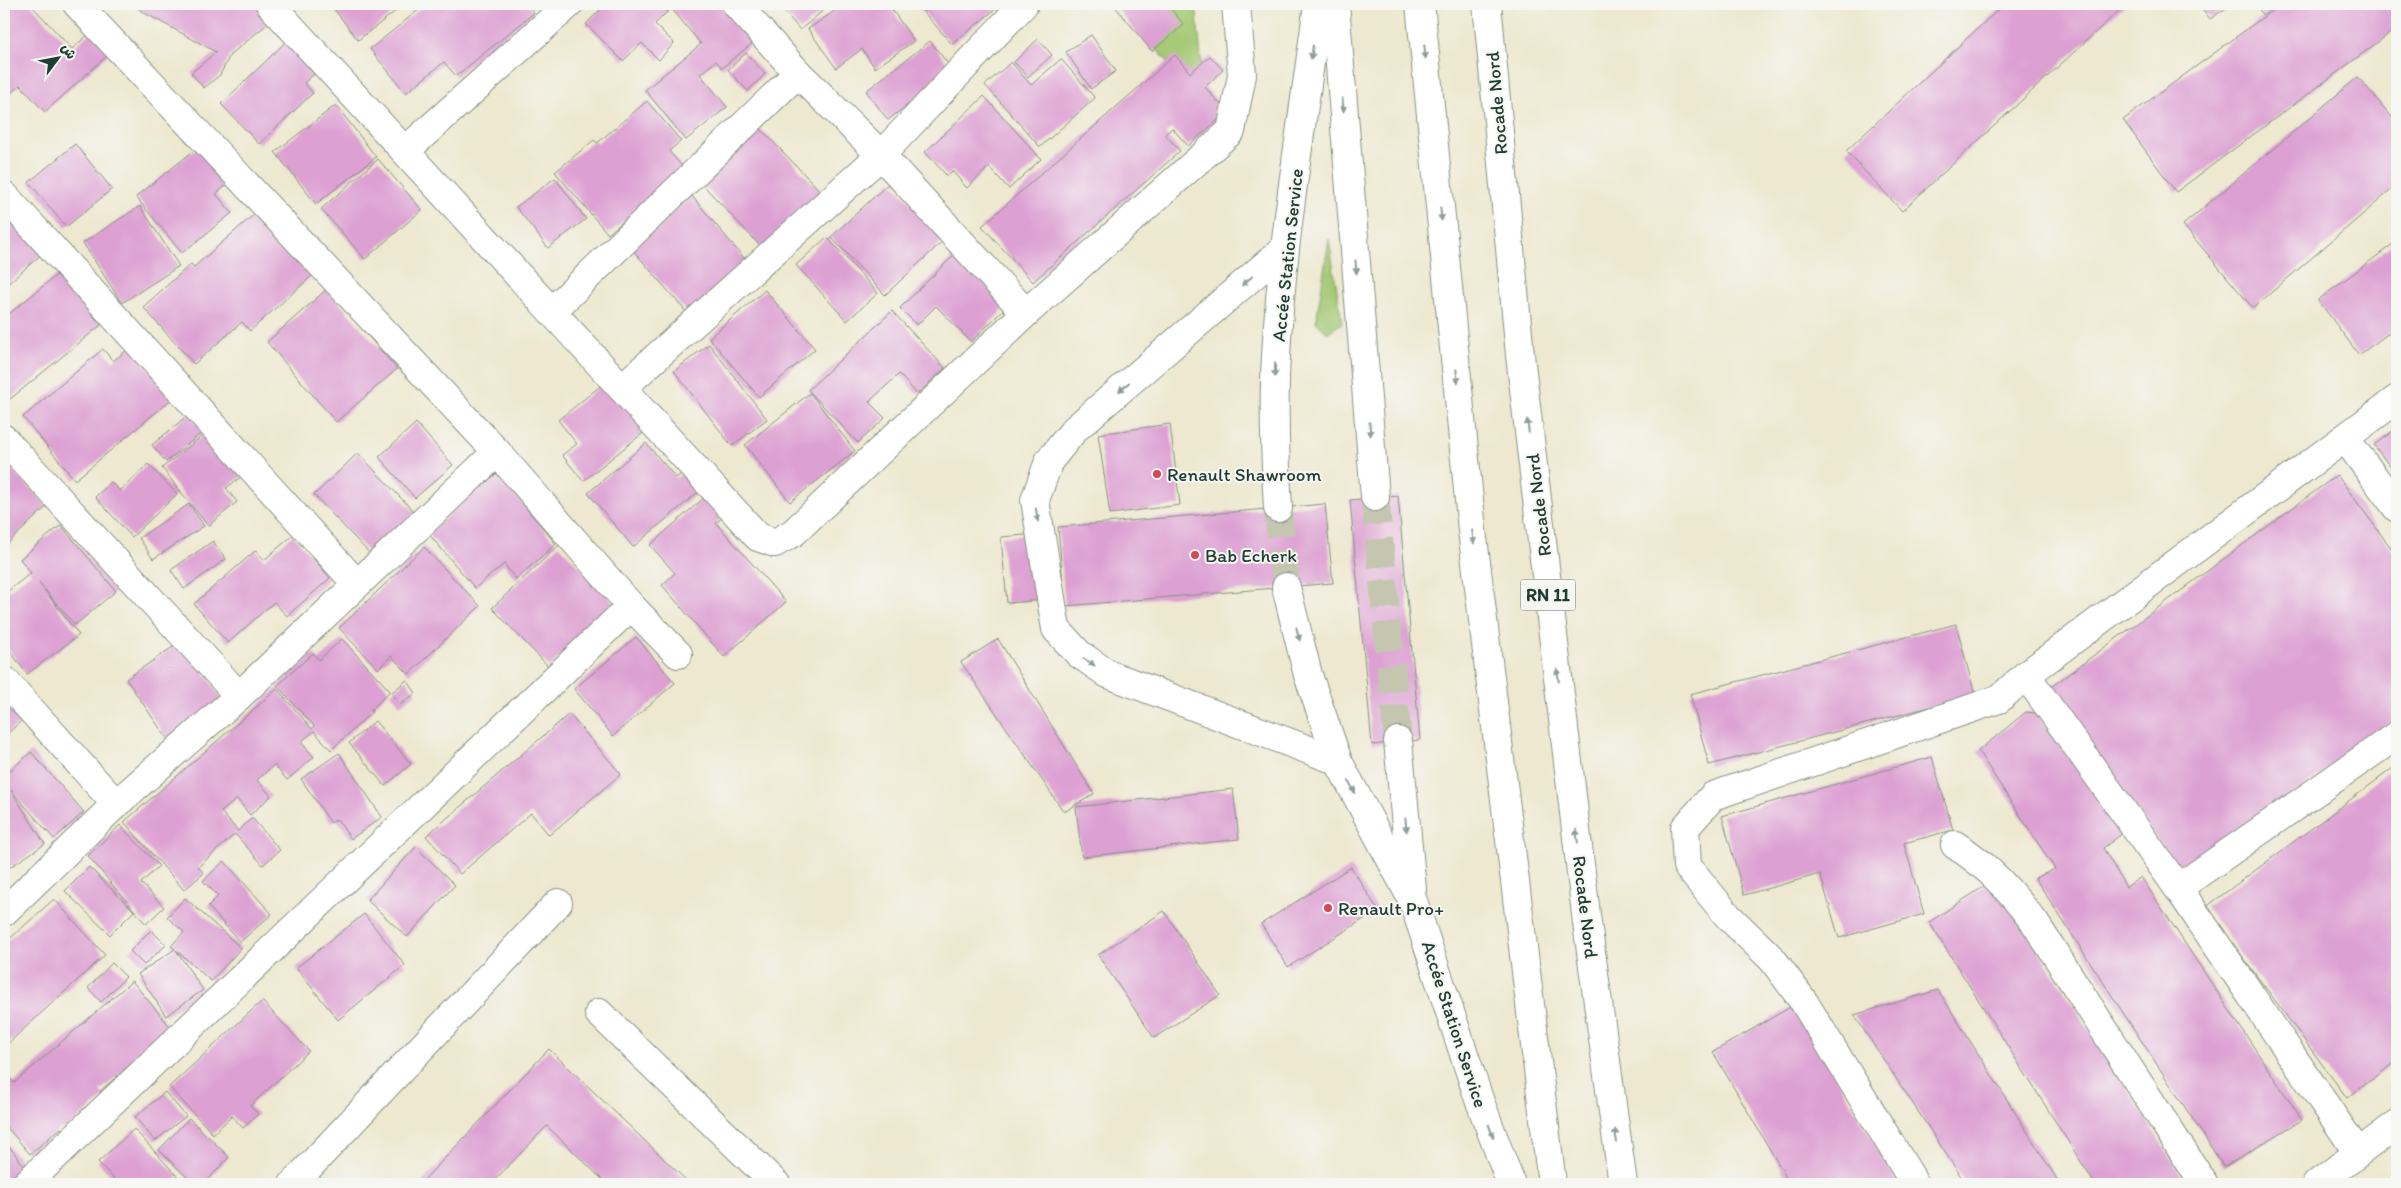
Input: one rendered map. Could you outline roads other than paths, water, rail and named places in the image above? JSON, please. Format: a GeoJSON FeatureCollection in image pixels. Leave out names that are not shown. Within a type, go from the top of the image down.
{"type":"FeatureCollection","features":[{"type":"Feature","properties":{"kind":"main road"},"geometry":{"type":"LineString","coordinates":[[77,4],[497,452],[631,606],[678,654]]}},
{"type":"Feature","properties":{"kind":"main road"},"geometry":{"type":"LineString","coordinates":[[270,4],[758,537],[775,543],[793,533],[1026,313],[1231,131],[1242,75],[1236,4]]}},
{"type":"Feature","properties":{"kind":"main road"},"geometry":{"type":"LineString","coordinates":[[405,151],[569,4]]}},
{"type":"Feature","properties":{"kind":"main road"},"geometry":{"type":"LineString","coordinates":[[736,4],[798,72],[881,155],[1026,313]]}},
{"type":"Feature","properties":{"kind":"main road"},"geometry":{"type":"LineString","coordinates":[[622,388],[881,155],[1024,4]]}},
{"type":"Feature","properties":{"kind":"main road","name":"Accée Station Service"},"geometry":{"type":"LineString","coordinates":[[1278,508],[1274,439],[1276,358],[1284,249],[1318,4]]}},
{"type":"Feature","properties":{"kind":"main road"},"geometry":{"type":"LineString","coordinates":[[1335,4],[1375,497]]}},
{"type":"Feature","properties":{"kind":"main road"},"geometry":{"type":"LineString","coordinates":[[1420,4],[1472,530],[1552,1184]]}},
{"type":"Feature","properties":{"kind":"main road","name":"Rocade Nord"},"geometry":{"type":"LineString","coordinates":[[1487,4],[1522,375],[1587,923],[1623,1184]]}},
{"type":"Feature","properties":{"kind":"main road"},"geometry":{"type":"LineString","coordinates":[[552,311],[798,72]]}},
{"type":"Feature","properties":{"kind":"main road"},"geometry":{"type":"LineString","coordinates":[[4,195],[356,583]]}},
{"type":"Feature","properties":{"kind":"main road"},"geometry":{"type":"LineString","coordinates":[[1284,249],[1075,429],[1050,461],[1035,500],[1056,629],[1079,654],[1108,674],[1338,761]]}},
{"type":"Feature","properties":{"kind":"main road"},"geometry":{"type":"LineString","coordinates":[[1914,1184],[1804,1002],[1773,960],[1728,916],[1687,866],[1685,828],[1714,796],[1999,699],[2026,675],[2397,399]]}},
{"type":"Feature","properties":{"kind":"main road"},"geometry":{"type":"LineString","coordinates":[[2345,438],[2397,508]]}},
{"type":"Feature","properties":{"kind":"main road"},"geometry":{"type":"LineString","coordinates":[[4,439],[239,696]]}},
{"type":"Feature","properties":{"kind":"main road"},"geometry":{"type":"LineString","coordinates":[[4,912],[116,804],[239,696],[356,583],[497,452]]}},
{"type":"Feature","properties":{"kind":"main road","name":"Accée Station Service"},"geometry":{"type":"LineString","coordinates":[[1286,587],[1308,675],[1338,761],[1413,901],[1482,1107],[1510,1184]]}},
{"type":"Feature","properties":{"kind":"main road"},"geometry":{"type":"LineString","coordinates":[[26,1184],[631,606]]}},
{"type":"Feature","properties":{"kind":"main road"},"geometry":{"type":"LineString","coordinates":[[2026,675],[2178,888],[2358,1153]]}},
{"type":"Feature","properties":{"kind":"main road"},"geometry":{"type":"LineString","coordinates":[[4,680],[116,804]]}},
{"type":"Feature","properties":{"kind":"main road"},"geometry":{"type":"LineString","coordinates":[[2178,888],[2397,735]]}},
{"type":"Feature","properties":{"kind":"main road"},"geometry":{"type":"LineString","coordinates":[[1398,741],[1413,901]]}},
{"type":"Feature","properties":{"kind":"main road"},"geometry":{"type":"LineString","coordinates":[[1955,845],[1980,861],[2007,887],[2036,923],[2204,1184]]}},
{"type":"Feature","properties":{"kind":"main road"},"geometry":{"type":"LineString","coordinates":[[293,1184],[558,903]]}},
{"type":"Feature","properties":{"kind":"main road"},"geometry":{"type":"LineString","coordinates":[[599,1013],[776,1184]]}},
{"type":"Feature","properties":{"kind":"main road"},"geometry":{"type":"LineString","coordinates":[[2317,1184],[2397,1124]]}},
{"type":"Feature","properties":{"kind":"tunnel"},"geometry":{"type":"LineString","coordinates":[[1375,497],[1398,741]]}},
{"type":"Feature","properties":{"kind":"tunnel"},"geometry":{"type":"LineString","coordinates":[[1278,508],[1286,587]]}},
{"type":"Feature","properties":{"kind":"place","name":"Renault Shawroom"},"geometry":{"type":"Point","coordinates":[1157,474]}},
{"type":"Feature","properties":{"kind":"place","name":"Bab Echerk"},"geometry":{"type":"Point","coordinates":[1195,555]}},
{"type":"Feature","properties":{"kind":"place","name":"Renault Pro+"},"geometry":{"type":"Point","coordinates":[1328,908]}}]}
